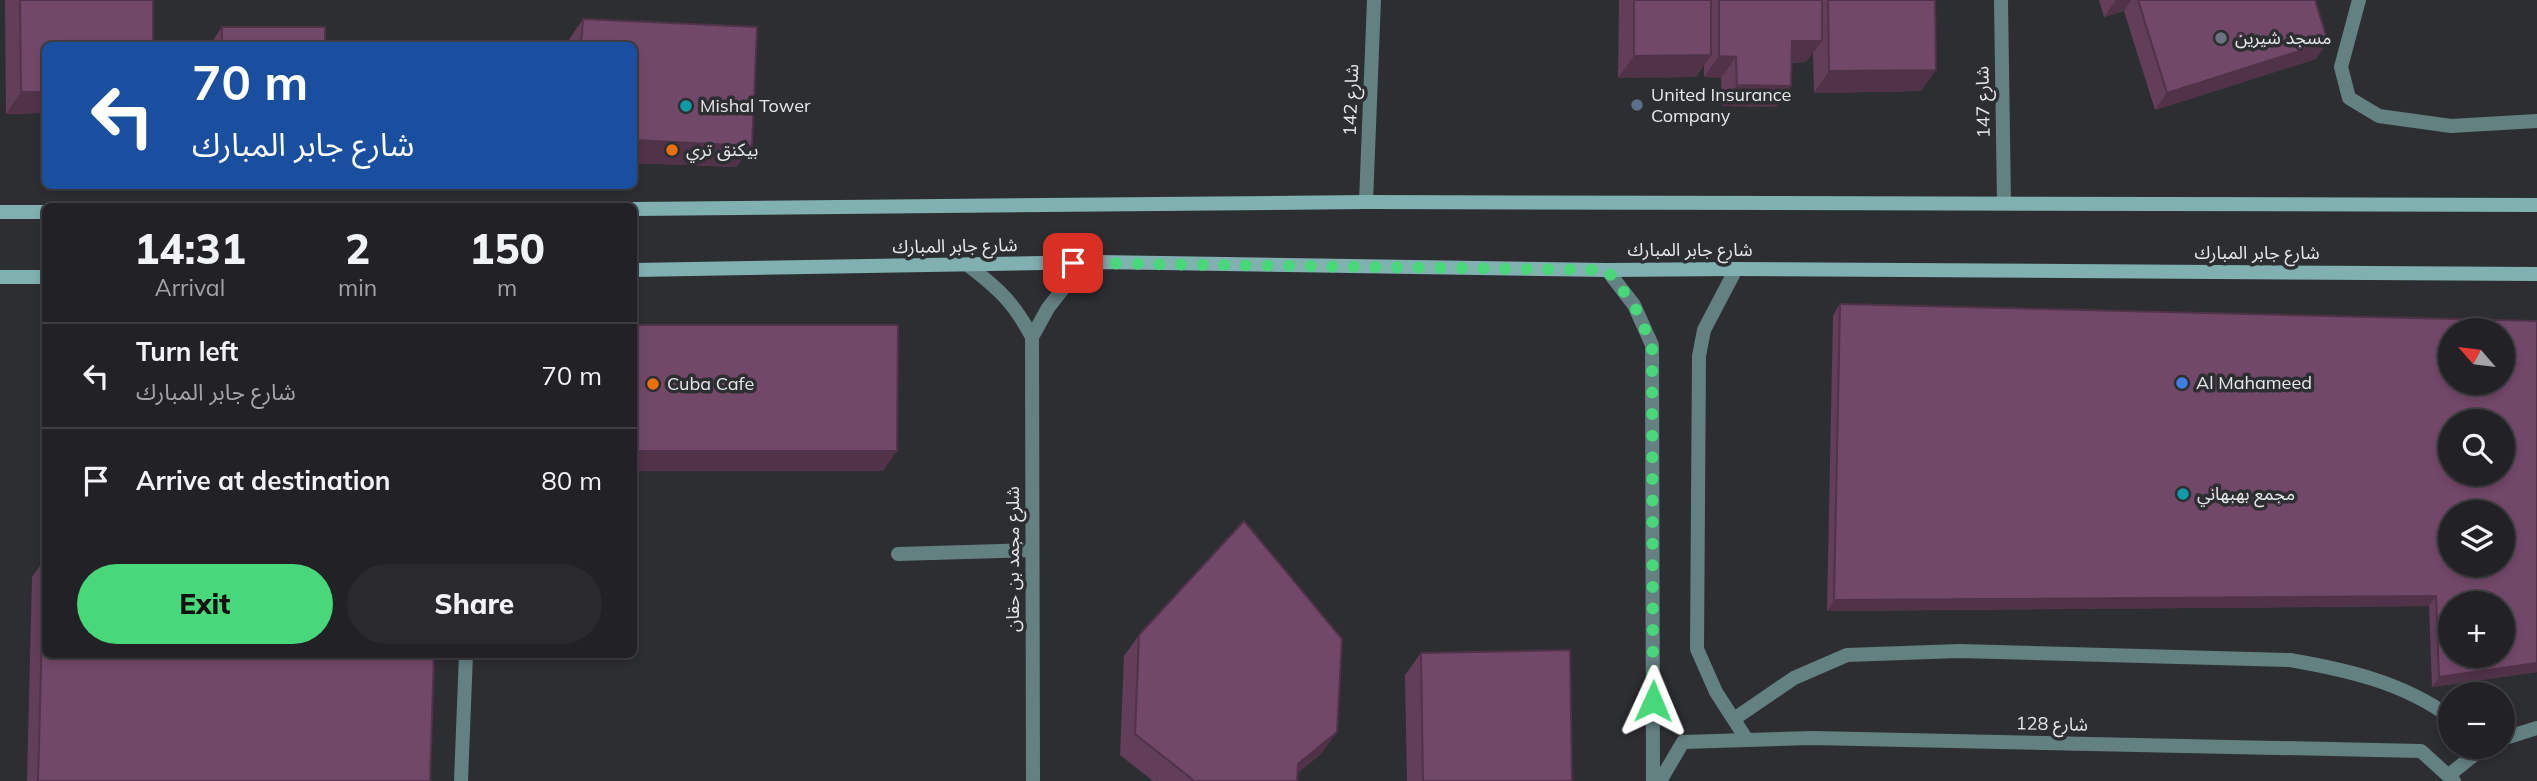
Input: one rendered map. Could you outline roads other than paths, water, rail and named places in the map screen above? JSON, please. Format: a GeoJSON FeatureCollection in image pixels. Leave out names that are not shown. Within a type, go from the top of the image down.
{"type":"FeatureCollection","features":[{"type":"Feature","properties":{"kind":"main road"},"geometry":{"type":"LineString","coordinates":[[637,209],[1366,202],[2537,205]]}},
{"type":"Feature","properties":{"kind":"main road"},"geometry":{"type":"LineString","coordinates":[[0,212],[42,212]]}},
{"type":"Feature","properties":{"kind":"main road","name":"شارع جابر المبارك"},"geometry":{"type":"LineString","coordinates":[[637,270],[1099,262],[1607,270],[2537,274]]}},
{"type":"Feature","properties":{"kind":"main road"},"geometry":{"type":"LineString","coordinates":[[0,277],[42,277]]}},
{"type":"Feature","properties":{"kind":"street","name":"شارع 142"},"geometry":{"type":"LineString","coordinates":[[1366,202],[1374,0]]}},
{"type":"Feature","properties":{"kind":"street","name":"شارع 147"},"geometry":{"type":"LineString","coordinates":[[2001,0],[2004,203]]}},
{"type":"Feature","properties":{"kind":"street"},"geometry":{"type":"LineString","coordinates":[[2359,0],[2341,67],[2349,98],[2379,116],[2451,126],[2537,121]]}},
{"type":"Feature","properties":{"kind":"street","name":"شلرع مجمد بن حقان"},"geometry":{"type":"LineString","coordinates":[[1033,781],[1032,337],[1048,308],[1066,285],[1099,262]]}},
{"type":"Feature","properties":{"kind":"street"},"geometry":{"type":"LineString","coordinates":[[968,266],[999,289],[1018,311],[1032,337]]}},
{"type":"Feature","properties":{"kind":"street"},"geometry":{"type":"LineString","coordinates":[[1736,269],[1704,330],[1699,356],[1697,649],[1716,692],[1747,740]]}},
{"type":"Feature","properties":{"kind":"street"},"geometry":{"type":"LineString","coordinates":[[1607,270],[1634,305],[1652,345],[1653,781]]}},
{"type":"Feature","properties":{"kind":"street"},"geometry":{"type":"LineString","coordinates":[[898,554],[1032,550]]}},
{"type":"Feature","properties":{"kind":"street"},"geometry":{"type":"LineString","coordinates":[[1734,719],[1794,678],[1847,655],[1959,651],[2290,660],[2384,681],[2438,708]]}},
{"type":"Feature","properties":{"kind":"street"},"geometry":{"type":"LineString","coordinates":[[461,781],[466,658]]}},
{"type":"Feature","properties":{"kind":"street"},"geometry":{"type":"LineString","coordinates":[[2515,735],[2537,728]]}},
{"type":"Feature","properties":{"kind":"street","name":"شارع 128"},"geometry":{"type":"LineString","coordinates":[[1660,781],[1683,742],[1812,738],[2421,751],[2451,778]]}},
{"type":"Feature","properties":{"kind":"street"},"geometry":{"type":"LineString","coordinates":[[2451,778],[2471,759]]}},
{"type":"Feature","properties":{"kind":"place","name":"مسجد شيرين"},"geometry":{"type":"Point","coordinates":[2221,38]}},
{"type":"Feature","properties":{"kind":"place","name":"United Insurance Company"},"geometry":{"type":"Point","coordinates":[1637,105]}},
{"type":"Feature","properties":{"kind":"place","name":"Mishal Tower"},"geometry":{"type":"Point","coordinates":[686,106]}},
{"type":"Feature","properties":{"kind":"place","name":"بيكنق تري"},"geometry":{"type":"Point","coordinates":[672,150]}},
{"type":"Feature","properties":{"kind":"place","name":"Al Mahameed"},"geometry":{"type":"Point","coordinates":[2182,383]}},
{"type":"Feature","properties":{"kind":"place","name":"Cuba Cafe"},"geometry":{"type":"Point","coordinates":[653,384]}},
{"type":"Feature","properties":{"kind":"place","name":"مجمع بهبهاني"},"geometry":{"type":"Point","coordinates":[2183,494]}}]}
